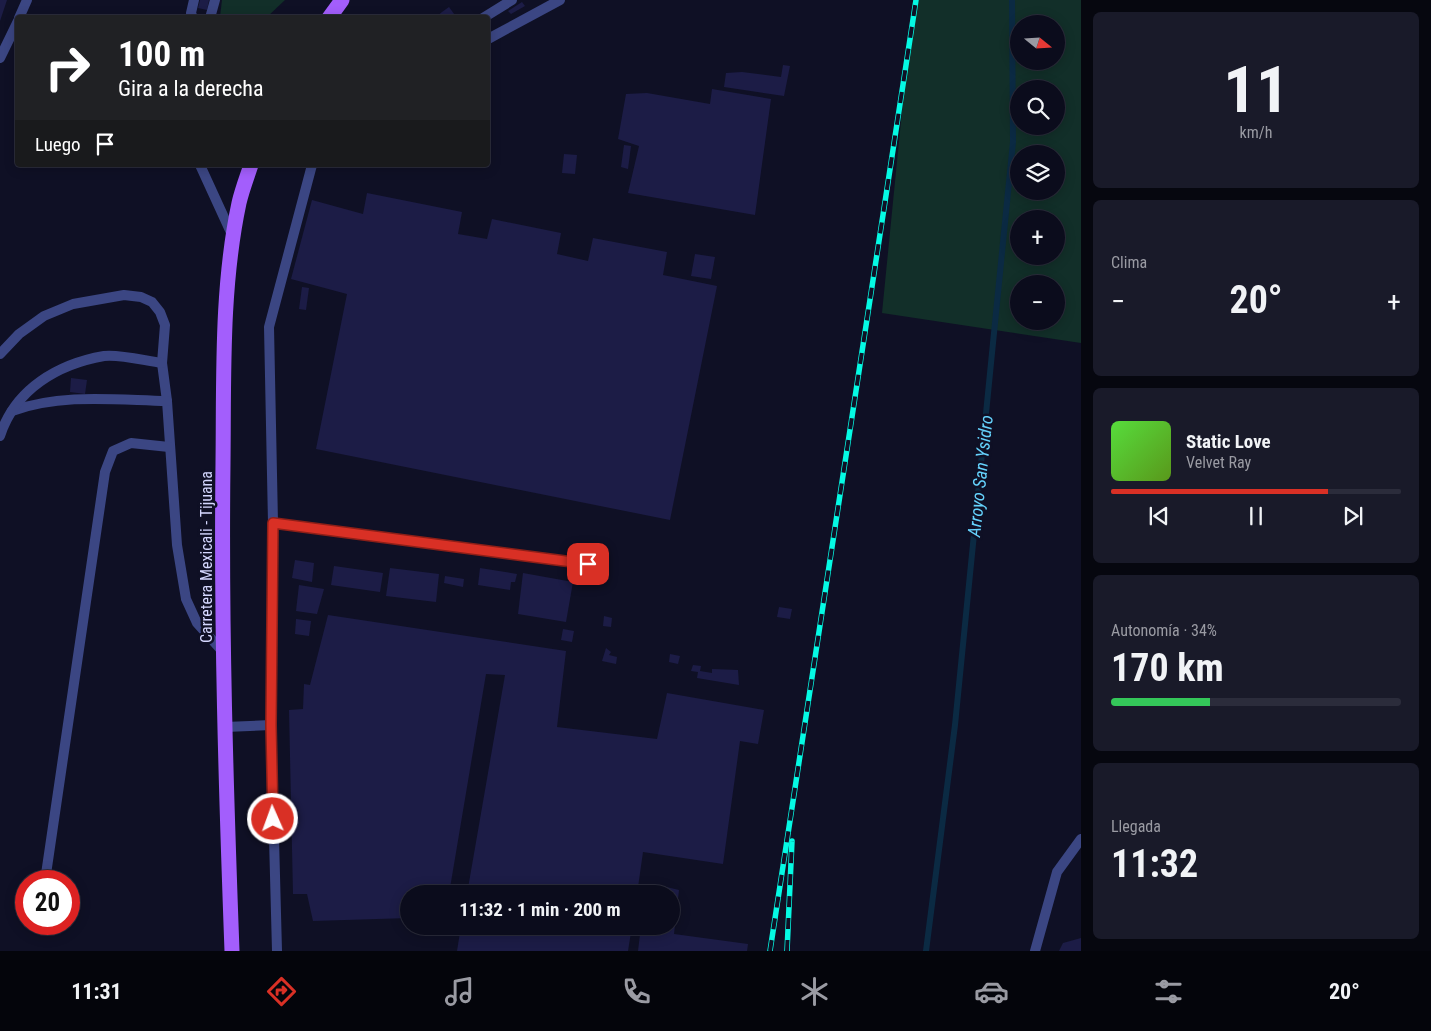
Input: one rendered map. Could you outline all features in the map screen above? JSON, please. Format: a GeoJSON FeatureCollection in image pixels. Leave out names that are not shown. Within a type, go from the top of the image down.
{"type":"FeatureCollection","features":[{"type":"Feature","properties":{"kind":"main road"},"geometry":{"type":"LineString","coordinates":[[331,15],[342,0]]}},
{"type":"Feature","properties":{"kind":"main road","name":"Carretera Mexicali - Tijuana"},"geometry":{"type":"LineString","coordinates":[[232,951],[223,652],[224,386],[226,305],[233,238],[239,201],[249,167]]}},
{"type":"Feature","properties":{"kind":"lane"},"geometry":{"type":"LineString","coordinates":[[20,15],[27,0]]}},
{"type":"Feature","properties":{"kind":"lane"},"geometry":{"type":"LineString","coordinates":[[192,15],[194,0]]}},
{"type":"Feature","properties":{"kind":"lane"},"geometry":{"type":"LineString","coordinates":[[211,15],[215,0]]}},
{"type":"Feature","properties":{"kind":"lane"},"geometry":{"type":"LineString","coordinates":[[488,15],[512,0]]}},
{"type":"Feature","properties":{"kind":"lane"},"geometry":{"type":"LineString","coordinates":[[490,38],[560,0]]}},
{"type":"Feature","properties":{"kind":"lane"},"geometry":{"type":"LineString","coordinates":[[0,58],[15,26]]}},
{"type":"Feature","properties":{"kind":"lane"},"geometry":{"type":"LineString","coordinates":[[201,167],[233,238]]}},
{"type":"Feature","properties":{"kind":"lane"},"geometry":{"type":"LineString","coordinates":[[277,951],[271,725],[273,523],[269,327],[311,167]]}},
{"type":"Feature","properties":{"kind":"lane"},"geometry":{"type":"LineString","coordinates":[[0,354],[18,334],[44,316],[73,304],[124,295],[141,297],[152,302],[160,312],[165,326],[162,363],[167,401],[178,545],[186,599],[197,623],[223,652]]}},
{"type":"Feature","properties":{"kind":"lane"},"geometry":{"type":"LineString","coordinates":[[0,436],[22,395],[44,377],[106,356],[162,363]]}},
{"type":"Feature","properties":{"kind":"lane"},"geometry":{"type":"LineString","coordinates":[[12,411],[32,404],[77,398],[167,401]]}},
{"type":"Feature","properties":{"kind":"lane"},"geometry":{"type":"LineString","coordinates":[[47,870],[105,472],[113,451],[130,443],[169,446]]}},
{"type":"Feature","properties":{"kind":"lane"},"geometry":{"type":"LineString","coordinates":[[273,523],[588,564]]}},
{"type":"Feature","properties":{"kind":"lane"},"geometry":{"type":"LineString","coordinates":[[225,727],[271,725]]}},
{"type":"Feature","properties":{"kind":"lane"},"geometry":{"type":"LineString","coordinates":[[1035,951],[1057,872],[1081,839]]}},
{"type":"Feature","properties":{"kind":"green space"},"geometry":{"type":"Polygon","coordinates":[[[222,0],[285,0],[269,15],[220,15],[222,0]]]}},
{"type":"Feature","properties":{"kind":"green space"},"geometry":{"type":"Polygon","coordinates":[[[913,0],[1081,0],[1081,343],[882,313],[913,0]]]}},
{"type":"Feature","properties":{"kind":"building"},"geometry":{"type":"Polygon","coordinates":[[[0,0],[7,0],[0,21],[0,0]]]}},
{"type":"Feature","properties":{"kind":"building"},"geometry":{"type":"Polygon","coordinates":[[[200,0],[209,0],[207,10],[198,8],[200,0]]]}},
{"type":"Feature","properties":{"kind":"building"},"geometry":{"type":"Polygon","coordinates":[[[522,2],[525,6],[511,14],[508,11],[522,2]]]}},
{"type":"Feature","properties":{"kind":"building"},"geometry":{"type":"Polygon","coordinates":[[[449,7],[455,15],[438,15],[449,7]]]}},
{"type":"Feature","properties":{"kind":"building"},"geometry":{"type":"Polygon","coordinates":[[[783,65],[790,66],[784,96],[724,87],[726,73],[742,72],[781,77],[783,65]]]}},
{"type":"Feature","properties":{"kind":"building"},"geometry":{"type":"Polygon","coordinates":[[[712,89],[771,99],[755,215],[628,193],[639,146],[618,139],[626,94],[647,93],[710,104],[712,89]]]}},
{"type":"Feature","properties":{"kind":"building"},"geometry":{"type":"Polygon","coordinates":[[[624,145],[631,146],[628,169],[621,167],[624,145]]]}},
{"type":"Feature","properties":{"kind":"building"},"geometry":{"type":"Polygon","coordinates":[[[564,154],[577,155],[575,174],[562,173],[564,154]]]}},
{"type":"Feature","properties":{"kind":"building"},"geometry":{"type":"Polygon","coordinates":[[[367,193],[462,212],[458,234],[487,239],[492,219],[561,233],[557,254],[588,261],[593,238],[667,252],[663,275],[717,286],[670,520],[316,449],[347,294],[291,279],[312,200],[363,214],[367,193]]]}},
{"type":"Feature","properties":{"kind":"building"},"geometry":{"type":"Polygon","coordinates":[[[695,254],[715,257],[711,279],[691,276],[695,254]]]}},
{"type":"Feature","properties":{"kind":"building"},"geometry":{"type":"Polygon","coordinates":[[[302,287],[309,288],[306,310],[299,309],[302,287]]]}},
{"type":"Feature","properties":{"kind":"building"},"geometry":{"type":"Polygon","coordinates":[[[71,378],[87,380],[85,394],[70,392],[71,378]]]}},
{"type":"Feature","properties":{"kind":"building"},"geometry":{"type":"Polygon","coordinates":[[[295,560],[314,563],[312,582],[292,578],[295,560]]]}},
{"type":"Feature","properties":{"kind":"building"},"geometry":{"type":"Polygon","coordinates":[[[334,566],[383,573],[380,592],[331,585],[334,566]]]}},
{"type":"Feature","properties":{"kind":"building"},"geometry":{"type":"Polygon","coordinates":[[[390,568],[439,574],[436,602],[386,596],[390,568]]]}},
{"type":"Feature","properties":{"kind":"building"},"geometry":{"type":"Polygon","coordinates":[[[480,568],[517,574],[515,582],[511,582],[510,590],[478,585],[480,568]]]}},
{"type":"Feature","properties":{"kind":"building"},"geometry":{"type":"Polygon","coordinates":[[[523,573],[573,582],[566,622],[518,614],[523,573]]]}},
{"type":"Feature","properties":{"kind":"building"},"geometry":{"type":"Polygon","coordinates":[[[445,576],[464,579],[463,587],[444,583],[445,576]]]}},
{"type":"Feature","properties":{"kind":"building"},"geometry":{"type":"Polygon","coordinates":[[[299,585],[324,589],[317,614],[296,611],[299,585]]]}},
{"type":"Feature","properties":{"kind":"building"},"geometry":{"type":"Polygon","coordinates":[[[779,607],[792,609],[790,619],[777,617],[779,607]]]}},
{"type":"Feature","properties":{"kind":"building"},"geometry":{"type":"Polygon","coordinates":[[[328,615],[566,651],[557,727],[657,739],[667,693],[764,710],[758,744],[740,741],[723,864],[643,852],[638,885],[469,885],[505,675],[486,674],[451,885],[400,885],[400,918],[313,921],[307,894],[293,894],[289,710],[303,709],[304,684],[310,685],[328,615]]]}},
{"type":"Feature","properties":{"kind":"building"},"geometry":{"type":"Polygon","coordinates":[[[604,616],[612,618],[611,627],[603,626],[604,616]]]}},
{"type":"Feature","properties":{"kind":"building"},"geometry":{"type":"Polygon","coordinates":[[[296,619],[311,621],[309,636],[295,634],[296,619]]]}},
{"type":"Feature","properties":{"kind":"building"},"geometry":{"type":"Polygon","coordinates":[[[563,629],[574,631],[572,642],[561,640],[563,629]]]}},
{"type":"Feature","properties":{"kind":"building"},"geometry":{"type":"Polygon","coordinates":[[[606,648],[611,652],[609,655],[617,657],[616,664],[602,661],[606,648]]]}},
{"type":"Feature","properties":{"kind":"building"},"geometry":{"type":"Polygon","coordinates":[[[670,654],[680,656],[678,664],[669,662],[670,654]]]}},
{"type":"Feature","properties":{"kind":"building"},"geometry":{"type":"Polygon","coordinates":[[[693,665],[701,666],[700,671],[712,673],[712,669],[738,670],[739,685],[697,678],[698,672],[691,671],[693,665]]]}},
{"type":"Feature","properties":{"kind":"building"},"geometry":{"type":"Polygon","coordinates":[[[460,935],[631,935],[628,951],[457,951],[460,935]]]}},
{"type":"Feature","properties":{"kind":"building"},"geometry":{"type":"Polygon","coordinates":[[[640,935],[680,935],[748,944],[747,951],[638,951],[640,935]]]}},
{"type":"Feature","properties":{"kind":"building"},"geometry":{"type":"Polygon","coordinates":[[[1081,938],[1081,951],[1059,951],[1063,943],[1081,938]]]}},
{"type":"Feature","properties":{"kind":"waterway","name":"Arroyo San Ysidro"},"geometry":{"type":"LineString","coordinates":[[926,951],[955,725],[1013,142],[1012,0]]}},
{"type":"Feature","properties":{"kind":"railway"},"geometry":{"type":"LineString","coordinates":[[770,951],[916,0]]}},
{"type":"Feature","properties":{"kind":"railway"},"geometry":{"type":"LineString","coordinates":[[787,951],[792,841]]}},
{"type":"Feature","properties":{"kind":"route"},"geometry":{"type":"LineString","coordinates":[[273,819],[271,725],[273,523],[588,564]]}}]}
